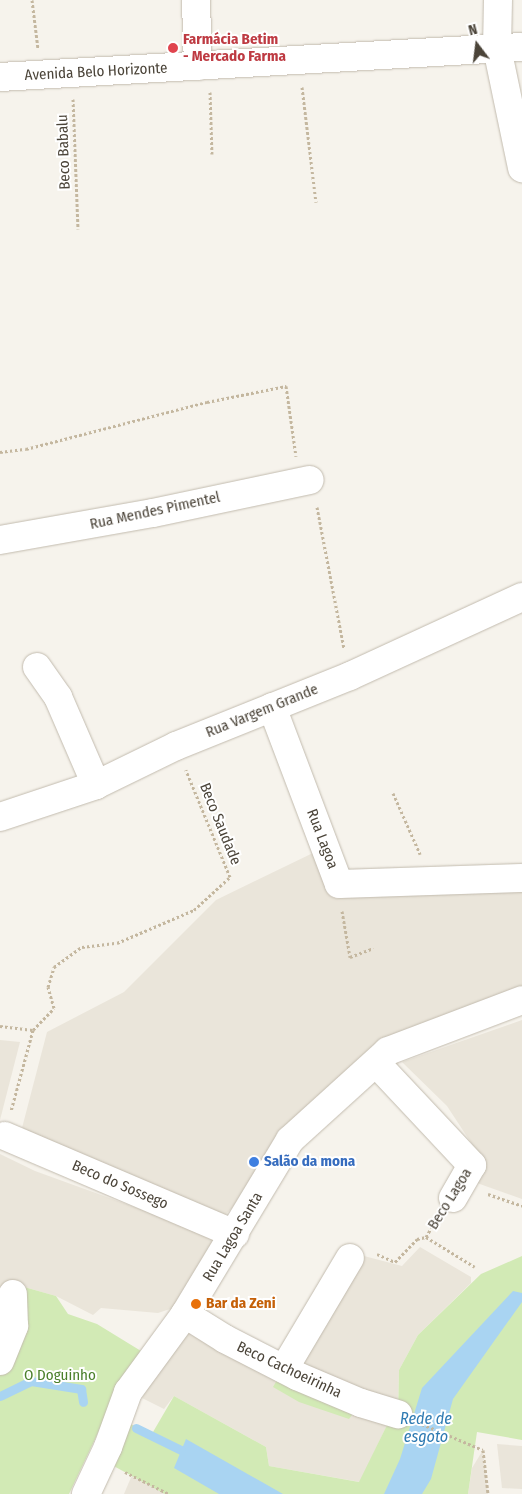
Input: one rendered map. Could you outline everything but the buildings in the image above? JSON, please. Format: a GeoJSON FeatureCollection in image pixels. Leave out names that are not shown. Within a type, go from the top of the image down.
{"type":"FeatureCollection","features":[{"type":"Feature","properties":{"kind":"street"},"geometry":{"type":"LineString","coordinates":[[196,0],[203,66]]}},
{"type":"Feature","properties":{"kind":"street"},"geometry":{"type":"LineString","coordinates":[[498,0],[510,48],[522,168]]}},
{"type":"Feature","properties":{"kind":"street","name":"Avenida Belo Horizonte"},"geometry":{"type":"LineString","coordinates":[[0,77],[298,62],[510,48]]}},
{"type":"Feature","properties":{"kind":"street","name":"Rua Mendes Pimentel"},"geometry":{"type":"LineString","coordinates":[[0,540],[153,513],[310,480]]}},
{"type":"Feature","properties":{"kind":"street","name":"Rua Vargem Grande"},"geometry":{"type":"LineString","coordinates":[[0,817],[96,785],[176,746],[413,648],[522,597]]}},
{"type":"Feature","properties":{"kind":"street"},"geometry":{"type":"LineString","coordinates":[[37,667],[58,697],[96,785]]}},
{"type":"Feature","properties":{"kind":"street","name":"Rua Lagoa"},"geometry":{"type":"LineString","coordinates":[[272,707],[339,884],[522,878]]}},
{"type":"Feature","properties":{"kind":"street","name":"Rua Lagoa Santa"},"geometry":{"type":"LineString","coordinates":[[86,1494],[102,1460],[128,1392],[185,1314],[290,1140],[337,1094],[377,1064],[388,1051],[522,1000]]}},
{"type":"Feature","properties":{"kind":"street","name":"Beco Lagoa"},"geometry":{"type":"LineString","coordinates":[[377,1064],[472,1165],[453,1198]]}},
{"type":"Feature","properties":{"kind":"street","name":"Beco do Sossego"},"geometry":{"type":"LineString","coordinates":[[4,1136],[235,1234]]}},
{"type":"Feature","properties":{"kind":"street"},"geometry":{"type":"LineString","coordinates":[[284,1369],[350,1258]]}},
{"type":"Feature","properties":{"kind":"street"},"geometry":{"type":"LineString","coordinates":[[0,1361],[14,1326],[13,1294]]}},
{"type":"Feature","properties":{"kind":"street","name":"Beco Cachoeirinha"},"geometry":{"type":"LineString","coordinates":[[185,1314],[284,1369],[361,1403],[398,1414]]}},
{"type":"Feature","properties":{"kind":"path"},"geometry":{"type":"LineString","coordinates":[[32,0],[42,75]]}},
{"type":"Feature","properties":{"kind":"path"},"geometry":{"type":"LineString","coordinates":[[298,62],[316,202]]}},
{"type":"Feature","properties":{"kind":"path"},"geometry":{"type":"LineString","coordinates":[[203,66],[212,154]]}},
{"type":"Feature","properties":{"kind":"path","name":"Beco Babalu"},"geometry":{"type":"LineString","coordinates":[[72,74],[78,229]]}},
{"type":"Feature","properties":{"kind":"path","name":"Beco Saudade"},"geometry":{"type":"LineString","coordinates":[[33,1030],[54,1008],[48,987],[54,967],[82,946],[116,944],[194,910],[230,877],[176,746]]}},
{"type":"Feature","properties":{"kind":"path"},"geometry":{"type":"LineString","coordinates":[[393,793],[432,882]]}},
{"type":"Feature","properties":{"kind":"path"},"geometry":{"type":"LineString","coordinates":[[339,884],[350,957],[373,948]]}},
{"type":"Feature","properties":{"kind":"path"},"geometry":{"type":"LineString","coordinates":[[0,1026],[33,1030],[4,1136]]}},
{"type":"Feature","properties":{"kind":"path","name":"Beco Lagoa"},"geometry":{"type":"LineString","coordinates":[[350,1258],[361,1246],[395,1262],[417,1239],[426,1237],[453,1198]]}},
{"type":"Feature","properties":{"kind":"path"},"geometry":{"type":"LineString","coordinates":[[426,1237],[475,1267]]}},
{"type":"Feature","properties":{"kind":"path"},"geometry":{"type":"LineString","coordinates":[[398,1414],[484,1450],[488,1494]]}},
{"type":"Feature","properties":{"kind":"path"},"geometry":{"type":"LineString","coordinates":[[102,1460],[169,1494]]}},
{"type":"Feature","properties":{"kind":"shaded area"},"geometry":{"type":"Polygon","coordinates":[[[315,852],[339,884],[522,877],[522,1004],[377,1064],[222,1218],[22,1128],[47,1032],[124,992],[216,900],[315,852]]]}},
{"type":"Feature","properties":{"kind":"shaded area"},"geometry":{"type":"Polygon","coordinates":[[[522,1020],[522,1199],[477,1183],[483,1161],[447,1106],[402,1062],[522,1020]]]}},
{"type":"Feature","properties":{"kind":"shaded area"},"geometry":{"type":"Polygon","coordinates":[[[0,1040],[20,1042],[0,1120],[0,1040]]]}},
{"type":"Feature","properties":{"kind":"shaded area"},"geometry":{"type":"Polygon","coordinates":[[[0,1154],[35,1171],[217,1237],[182,1305],[158,1313],[101,1308],[93,1315],[56,1296],[10,1283],[0,1342],[0,1154]]]}},
{"type":"Feature","properties":{"kind":"shaded area"},"geometry":{"type":"Polygon","coordinates":[[[420,1247],[471,1277],[471,1283],[418,1335],[399,1370],[398,1406],[297,1361],[347,1275],[364,1256],[402,1266],[420,1247]]]}},
{"type":"Feature","properties":{"kind":"shaded area"},"geometry":{"type":"Polygon","coordinates":[[[190,1330],[388,1423],[360,1482],[269,1466],[266,1447],[174,1396],[164,1409],[142,1398],[160,1364],[190,1330]]]}},
{"type":"Feature","properties":{"kind":"shaded area"},"geometry":{"type":"Polygon","coordinates":[[[497,1444],[522,1446],[522,1489],[502,1488],[497,1444]]]}},
{"type":"Feature","properties":{"kind":"shaded area"},"geometry":{"type":"Polygon","coordinates":[[[483,1450],[488,1494],[468,1494],[472,1468],[483,1450]]]}},
{"type":"Feature","properties":{"kind":"shaded area"},"geometry":{"type":"Polygon","coordinates":[[[132,1475],[169,1494],[124,1494],[132,1475]]]}},
{"type":"Feature","properties":{"kind":"green space"},"geometry":{"type":"Polygon","coordinates":[[[522,1256],[522,1440],[477,1432],[468,1494],[165,1494],[110,1464],[126,1423],[153,1432],[174,1396],[266,1447],[269,1466],[359,1482],[388,1423],[398,1414],[399,1370],[418,1335],[481,1274],[522,1256]]]}},
{"type":"Feature","properties":{"kind":"green space","name":"O Doguinho"},"geometry":{"type":"Polygon","coordinates":[[[10,1283],[56,1296],[68,1314],[97,1324],[141,1351],[125,1376],[69,1494],[0,1494],[0,1358],[10,1283]]]}},
{"type":"Feature","properties":{"kind":"green space"},"geometry":{"type":"Polygon","coordinates":[[[281,1373],[361,1403],[349,1419],[299,1402],[273,1387],[281,1373]]]}},
{"type":"Feature","properties":{"kind":"water","name":"Rede de esgoto"},"geometry":{"type":"Polygon","coordinates":[[[513,1291],[522,1293],[522,1302],[453,1399],[431,1479],[422,1494],[384,1494],[400,1459],[422,1388],[513,1291]]]}},
{"type":"Feature","properties":{"kind":"water"},"geometry":{"type":"Polygon","coordinates":[[[186,1439],[283,1494],[219,1494],[174,1468],[186,1439]]]}},
{"type":"Feature","properties":{"kind":"waterway"},"geometry":{"type":"LineString","coordinates":[[0,1396],[31,1381],[81,1389],[83,1402]]}},
{"type":"Feature","properties":{"kind":"waterway"},"geometry":{"type":"LineString","coordinates":[[136,1428],[181,1450]]}},
{"type":"Feature","properties":{"kind":"place","name":"Farmácia Betim - Mercado Farma"},"geometry":{"type":"Point","coordinates":[173,48]}},
{"type":"Feature","properties":{"kind":"place","name":"Salão da mona"},"geometry":{"type":"Point","coordinates":[254,1162]}},
{"type":"Feature","properties":{"kind":"place","name":"Bar da Zeni"},"geometry":{"type":"Point","coordinates":[196,1304]}}]}
